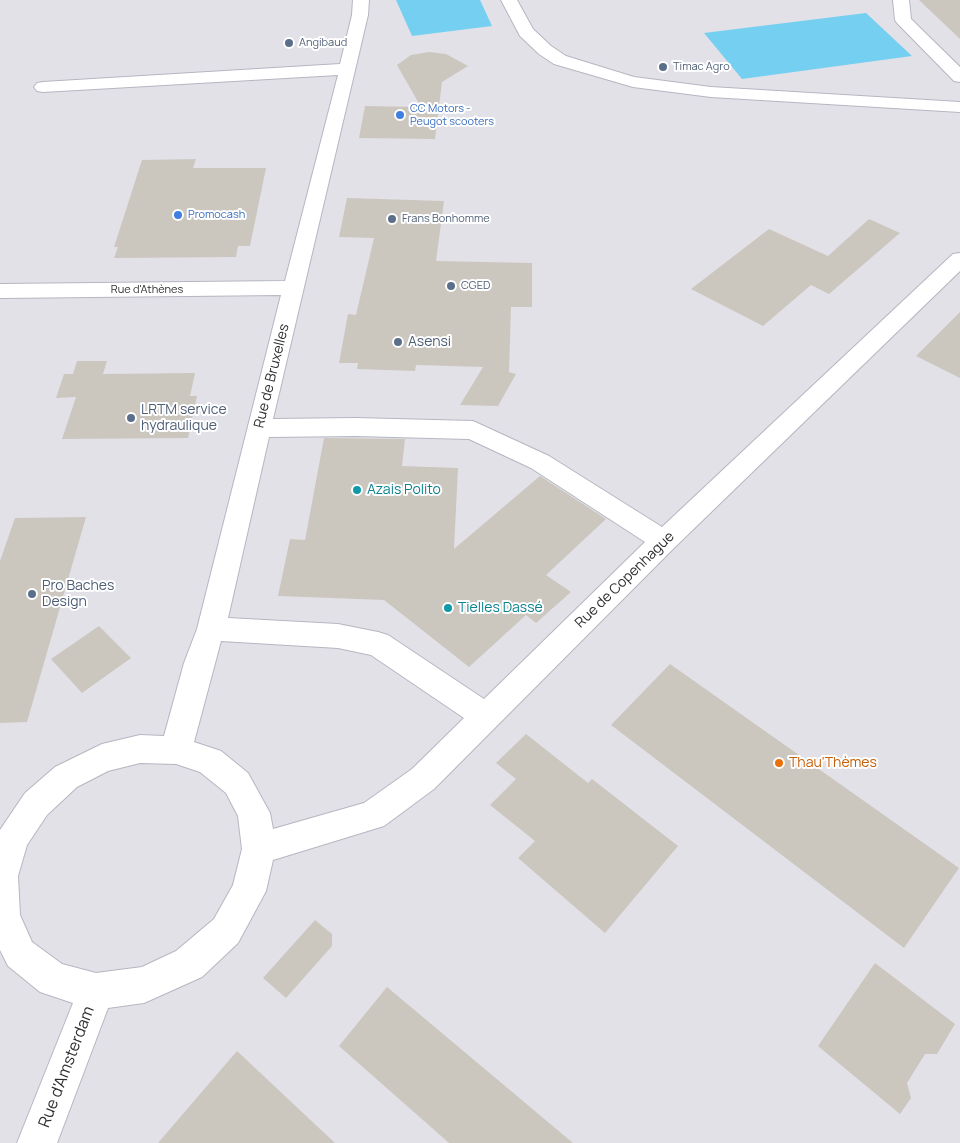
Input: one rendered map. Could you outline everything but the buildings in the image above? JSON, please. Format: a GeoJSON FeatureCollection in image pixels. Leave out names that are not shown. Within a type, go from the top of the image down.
{"type":"FeatureCollection","features":[{"type":"Feature","properties":{"kind":"street","name":"Rue de Bruxelles"},"geometry":{"type":"LineString","coordinates":[[176,750],[199,663],[211,629],[348,69],[360,15],[361,0]]}},
{"type":"Feature","properties":{"kind":"street"},"geometry":{"type":"LineString","coordinates":[[529,0],[510,1],[526,32],[545,50],[560,60],[633,82],[711,92],[960,107]]}},
{"type":"Feature","properties":{"kind":"street"},"geometry":{"type":"LineString","coordinates":[[901,0],[903,20],[960,77]]}},
{"type":"Feature","properties":{"kind":"street"},"geometry":{"type":"LineString","coordinates":[[43,87],[348,69]]}},
{"type":"Feature","properties":{"kind":"street","name":"Rue de Copenhague"},"geometry":{"type":"LineString","coordinates":[[259,849],[373,815],[423,779],[664,541],[960,259]]}},
{"type":"Feature","properties":{"kind":"street","name":"Rue d'Athènes"},"geometry":{"type":"LineString","coordinates":[[0,291],[294,288]]}},
{"type":"Feature","properties":{"kind":"street"},"geometry":{"type":"LineString","coordinates":[[259,428],[356,427],[473,430],[540,462],[664,541]]}},
{"type":"Feature","properties":{"kind":"street"},"geometry":{"type":"LineString","coordinates":[[211,629],[338,636],[378,644],[458,696],[485,717]]}},
{"type":"Feature","properties":{"kind":"street"},"geometry":{"type":"LineString","coordinates":[[140,749],[176,750],[210,761],[237,783],[254,813],[259,849],[250,891],[226,931],[189,964],[144,985],[96,991],[53,979],[20,954],[3,917],[1,876],[13,838],[36,804],[66,777],[102,758],[140,749]]}},
{"type":"Feature","properties":{"kind":"street","name":"Rue d'Amsterdam"},"geometry":{"type":"LineString","coordinates":[[37,1143],[96,991]]}},
{"type":"Feature","properties":{"kind":"shaded area"},"geometry":{"type":"Polygon","coordinates":[[[0,0],[960,0],[960,1143],[0,1143],[0,0]]]}},
{"type":"Feature","properties":{"kind":"water"},"geometry":{"type":"Polygon","coordinates":[[[396,0],[480,0],[492,26],[412,36],[396,0]]]}},
{"type":"Feature","properties":{"kind":"water"},"geometry":{"type":"Polygon","coordinates":[[[866,13],[912,56],[742,79],[704,33],[866,13]]]}},
{"type":"Feature","properties":{"kind":"place","name":"Angibaud"},"geometry":{"type":"Point","coordinates":[289,43]}},
{"type":"Feature","properties":{"kind":"place","name":"Timac Agro"},"geometry":{"type":"Point","coordinates":[663,67]}},
{"type":"Feature","properties":{"kind":"place","name":"CC Motors - Peugot scooters"},"geometry":{"type":"Point","coordinates":[400,115]}},
{"type":"Feature","properties":{"kind":"place","name":"Promocash"},"geometry":{"type":"Point","coordinates":[178,215]}},
{"type":"Feature","properties":{"kind":"place","name":"Frans Bonhomme"},"geometry":{"type":"Point","coordinates":[392,219]}},
{"type":"Feature","properties":{"kind":"place","name":"CGED"},"geometry":{"type":"Point","coordinates":[451,286]}},
{"type":"Feature","properties":{"kind":"place","name":"Asensi"},"geometry":{"type":"Point","coordinates":[398,342]}},
{"type":"Feature","properties":{"kind":"place","name":"LRTM service hydraulique"},"geometry":{"type":"Point","coordinates":[131,418]}},
{"type":"Feature","properties":{"kind":"place","name":"Azais Polito"},"geometry":{"type":"Point","coordinates":[357,490]}},
{"type":"Feature","properties":{"kind":"place","name":"Pro Baches Design"},"geometry":{"type":"Point","coordinates":[32,594]}},
{"type":"Feature","properties":{"kind":"place","name":"Tielles Dassé"},"geometry":{"type":"Point","coordinates":[448,608]}},
{"type":"Feature","properties":{"kind":"place","name":"Thau'Thèmes"},"geometry":{"type":"Point","coordinates":[779,763]}}]}
